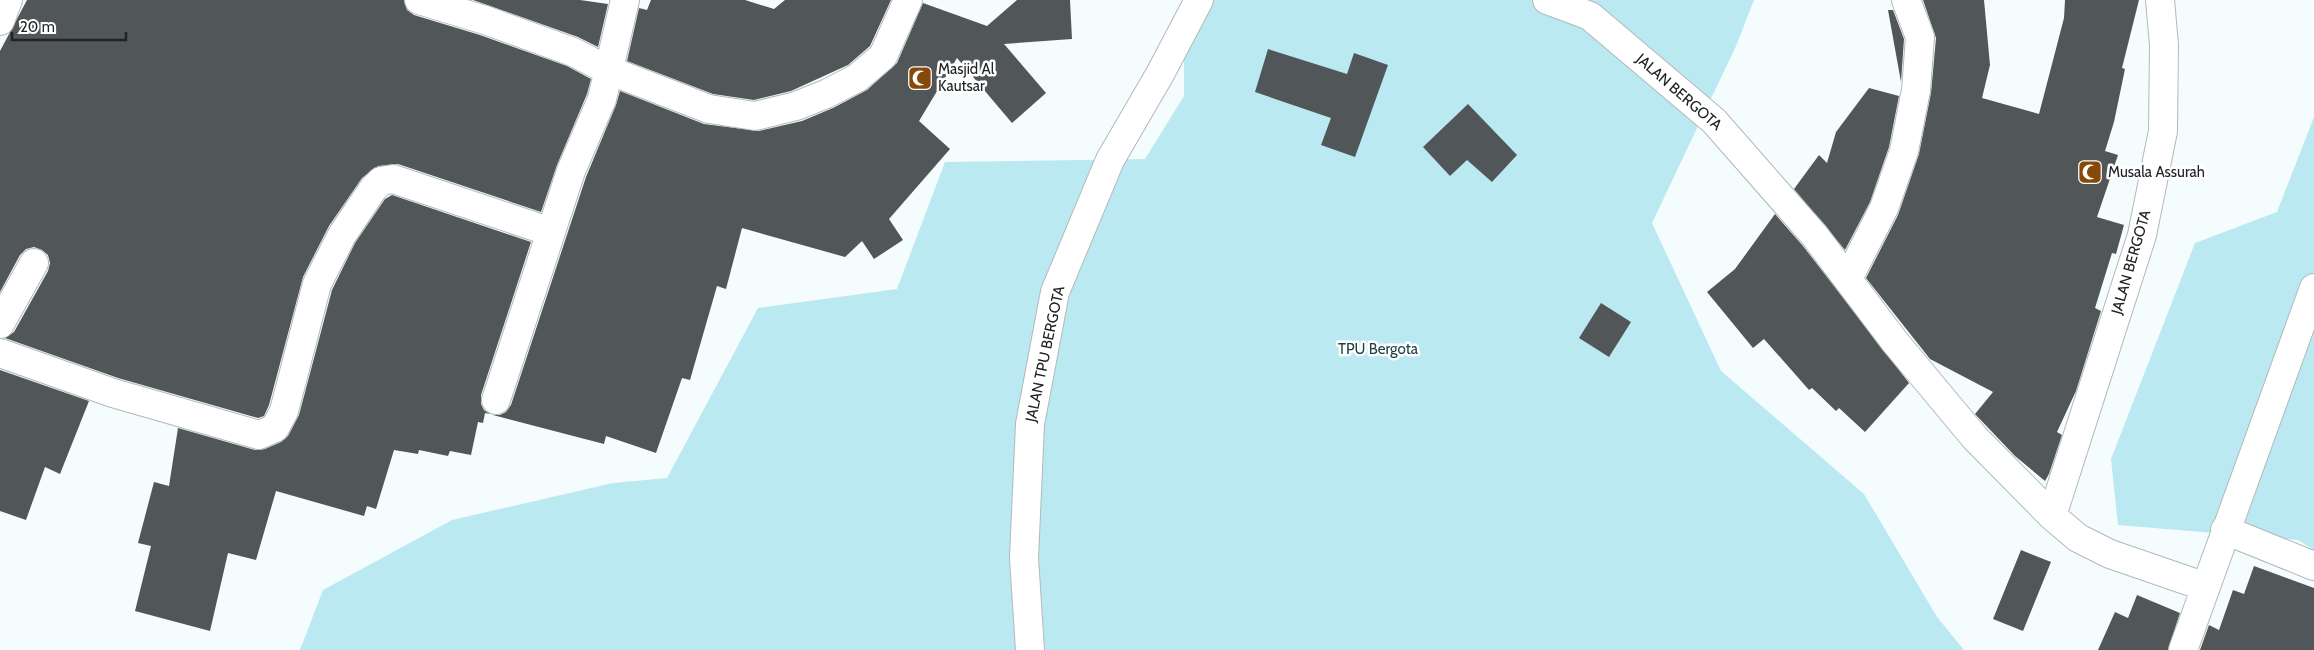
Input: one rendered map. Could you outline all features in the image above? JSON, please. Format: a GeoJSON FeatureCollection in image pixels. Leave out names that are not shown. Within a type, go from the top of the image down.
{"type":"FeatureCollection","features":[{"type":"Feature","properties":{"kind":"street"},"geometry":{"type":"LineString","coordinates":[[0,21],[8,0]]}},
{"type":"Feature","properties":{"kind":"street"},"geometry":{"type":"LineString","coordinates":[[419,0],[485,20],[573,52],[608,70],[709,109],[756,116],[796,106],[826,94],[857,78],[883,56],[908,0]]}},
{"type":"Feature","properties":{"kind":"street"},"geometry":{"type":"LineString","coordinates":[[496,400],[571,171],[602,99],[625,0]]}},
{"type":"Feature","properties":{"kind":"street","name":"JALAN TPU BERGOTA"},"geometry":{"type":"LineString","coordinates":[[1030,650],[1024,558],[1030,424],[1055,292],[1110,160],[1160,74],[1199,0]]}},
{"type":"Feature","properties":{"kind":"street","name":"JALAN BERGOTA"},"geometry":{"type":"LineString","coordinates":[[1547,0],[1590,16],[1714,120],[1815,236],[1895,342],[1975,438],[2052,516],[2078,538],[2110,554],[2206,587]]}},
{"type":"Feature","properties":{"kind":"street"},"geometry":{"type":"LineString","coordinates":[[1848,279],[1884,208],[1904,152],[1916,90],[1920,37],[1906,0]]}},
{"type":"Feature","properties":{"kind":"street","name":"JALAN BERGOTA"},"geometry":{"type":"LineString","coordinates":[[2052,516],[2142,235],[2162,131],[2164,45],[2160,0]]}},
{"type":"Feature","properties":{"kind":"street"},"geometry":{"type":"LineString","coordinates":[[0,353],[113,393],[259,435],[275,428],[284,411],[318,284],[342,234],[373,189],[381,181],[393,179],[551,232]]}},
{"type":"Feature","properties":{"kind":"street"},"geometry":{"type":"LineString","coordinates":[[0,324],[34,263]]}},
{"type":"Feature","properties":{"kind":"street"},"geometry":{"type":"LineString","coordinates":[[2183,650],[2314,288]]}},
{"type":"Feature","properties":{"kind":"street"},"geometry":{"type":"LineString","coordinates":[[2225,530],[2314,566]]}},
{"type":"Feature","properties":{"kind":"green space","name":"TPU Bergota"},"geometry":{"type":"Polygon","coordinates":[[[1184,0],[1754,0],[1736,46],[1652,223],[1721,371],[1864,494],[1937,617],[1964,650],[300,650],[323,590],[452,520],[613,483],[667,478],[758,308],[897,289],[945,162],[1145,159],[1184,96],[1184,0]]]}},
{"type":"Feature","properties":{"kind":"green space"},"geometry":{"type":"Polygon","coordinates":[[[2314,117],[2314,550],[2298,540],[2118,525],[2111,459],[2195,243],[2277,212],[2314,117]]]}},
{"type":"Feature","properties":{"kind":"building"},"geometry":{"type":"Polygon","coordinates":[[[27,0],[404,0],[407,10],[414,15],[480,35],[567,66],[591,79],[587,94],[557,165],[541,212],[398,164],[378,166],[362,178],[329,226],[303,277],[269,405],[264,416],[258,418],[118,378],[5,338],[14,332],[48,271],[50,263],[48,255],[42,250],[34,247],[26,249],[20,255],[0,292],[0,51],[27,0]]]}},
{"type":"Feature","properties":{"kind":"building"},"geometry":{"type":"Polygon","coordinates":[[[473,0],[580,0],[608,4],[598,47],[578,37],[473,0]]]}},
{"type":"Feature","properties":{"kind":"building"},"geometry":{"type":"Polygon","coordinates":[[[651,0],[745,0],[774,9],[785,0],[891,0],[870,46],[848,65],[791,91],[754,100],[713,94],[627,61],[639,8],[647,10],[651,0]]]}},
{"type":"Feature","properties":{"kind":"building"},"geometry":{"type":"Polygon","coordinates":[[[1017,0],[1070,0],[1072,39],[1004,44],[1046,93],[1012,123],[957,58],[919,121],[950,149],[889,219],[903,240],[874,259],[862,241],[845,257],[742,228],[726,289],[717,286],[690,380],[682,378],[656,453],[606,436],[604,444],[493,415],[500,415],[506,412],[511,405],[586,177],[620,91],[704,124],[759,131],[802,121],[833,108],[867,90],[897,63],[923,3],[987,26],[1017,0]]]}},
{"type":"Feature","properties":{"kind":"building"},"geometry":{"type":"Polygon","coordinates":[[[1923,0],[1984,0],[1990,65],[1982,98],[2039,114],[2064,18],[2065,0],[2139,0],[2122,68],[2125,69],[2114,122],[2105,151],[2118,155],[2097,217],[2124,225],[2116,254],[2112,253],[2095,308],[2101,311],[2076,391],[2057,432],[2062,435],[2045,481],[2015,456],[1975,414],[1993,392],[1930,359],[1866,278],[1898,215],[1919,154],[1931,93],[1936,38],[1923,0]]]}},
{"type":"Feature","properties":{"kind":"building"},"geometry":{"type":"Polygon","coordinates":[[[1888,10],[1893,10],[1904,39],[1901,82],[1888,10]]]}},
{"type":"Feature","properties":{"kind":"building"},"geometry":{"type":"Polygon","coordinates":[[[1268,49],[1347,74],[1354,53],[1388,65],[1355,157],[1321,145],[1331,118],[1255,92],[1268,49]]]}},
{"type":"Feature","properties":{"kind":"building"},"geometry":{"type":"Polygon","coordinates":[[[1869,88],[1899,96],[1889,147],[1870,202],[1845,250],[1794,189],[1819,155],[1827,163],[1836,132],[1869,88]]]}},
{"type":"Feature","properties":{"kind":"building"},"geometry":{"type":"Polygon","coordinates":[[[1468,104],[1517,155],[1492,182],[1467,160],[1450,176],[1423,147],[1468,104]]]}},
{"type":"Feature","properties":{"kind":"building"},"geometry":{"type":"Polygon","coordinates":[[[392,195],[531,242],[481,395],[481,404],[484,410],[490,414],[485,413],[483,423],[478,422],[471,455],[450,451],[448,456],[419,450],[418,454],[394,450],[376,509],[367,506],[364,516],[276,491],[256,560],[228,553],[210,631],[135,611],[151,546],[138,543],[154,482],[169,486],[178,428],[255,450],[265,449],[281,442],[288,436],[299,415],[332,290],[355,243],[385,199],[392,195]]]}},
{"type":"Feature","properties":{"kind":"building"},"geometry":{"type":"Polygon","coordinates":[[[1775,214],[1803,246],[1909,383],[1865,432],[1839,408],[1836,411],[1812,388],[1809,390],[1764,339],[1753,348],[1707,292],[1735,269],[1775,214]]]}},
{"type":"Feature","properties":{"kind":"building"},"geometry":{"type":"Polygon","coordinates":[[[1601,303],[1631,322],[1609,357],[1579,338],[1601,303]]]}},
{"type":"Feature","properties":{"kind":"building"},"geometry":{"type":"Polygon","coordinates":[[[0,370],[89,401],[60,474],[45,467],[26,520],[0,511],[0,370]]]}},
{"type":"Feature","properties":{"kind":"building"},"geometry":{"type":"Polygon","coordinates":[[[2021,550],[2051,562],[2023,631],[1993,619],[2021,550]]]}},
{"type":"Feature","properties":{"kind":"building"},"geometry":{"type":"Polygon","coordinates":[[[2254,566],[2314,588],[2314,650],[2200,650],[2209,625],[2219,630],[2233,590],[2244,594],[2254,566]]]}},
{"type":"Feature","properties":{"kind":"building"},"geometry":{"type":"Polygon","coordinates":[[[2137,595],[2180,613],[2168,650],[2098,650],[2115,612],[2128,618],[2137,595]]]}},
{"type":"Feature","properties":{"kind":"place","name":"Masjid Al Kautsar"},"geometry":{"type":"Point","coordinates":[920,78]}},
{"type":"Feature","properties":{"kind":"place","name":"Musala Assurah"},"geometry":{"type":"Point","coordinates":[2090,172]}}]}
